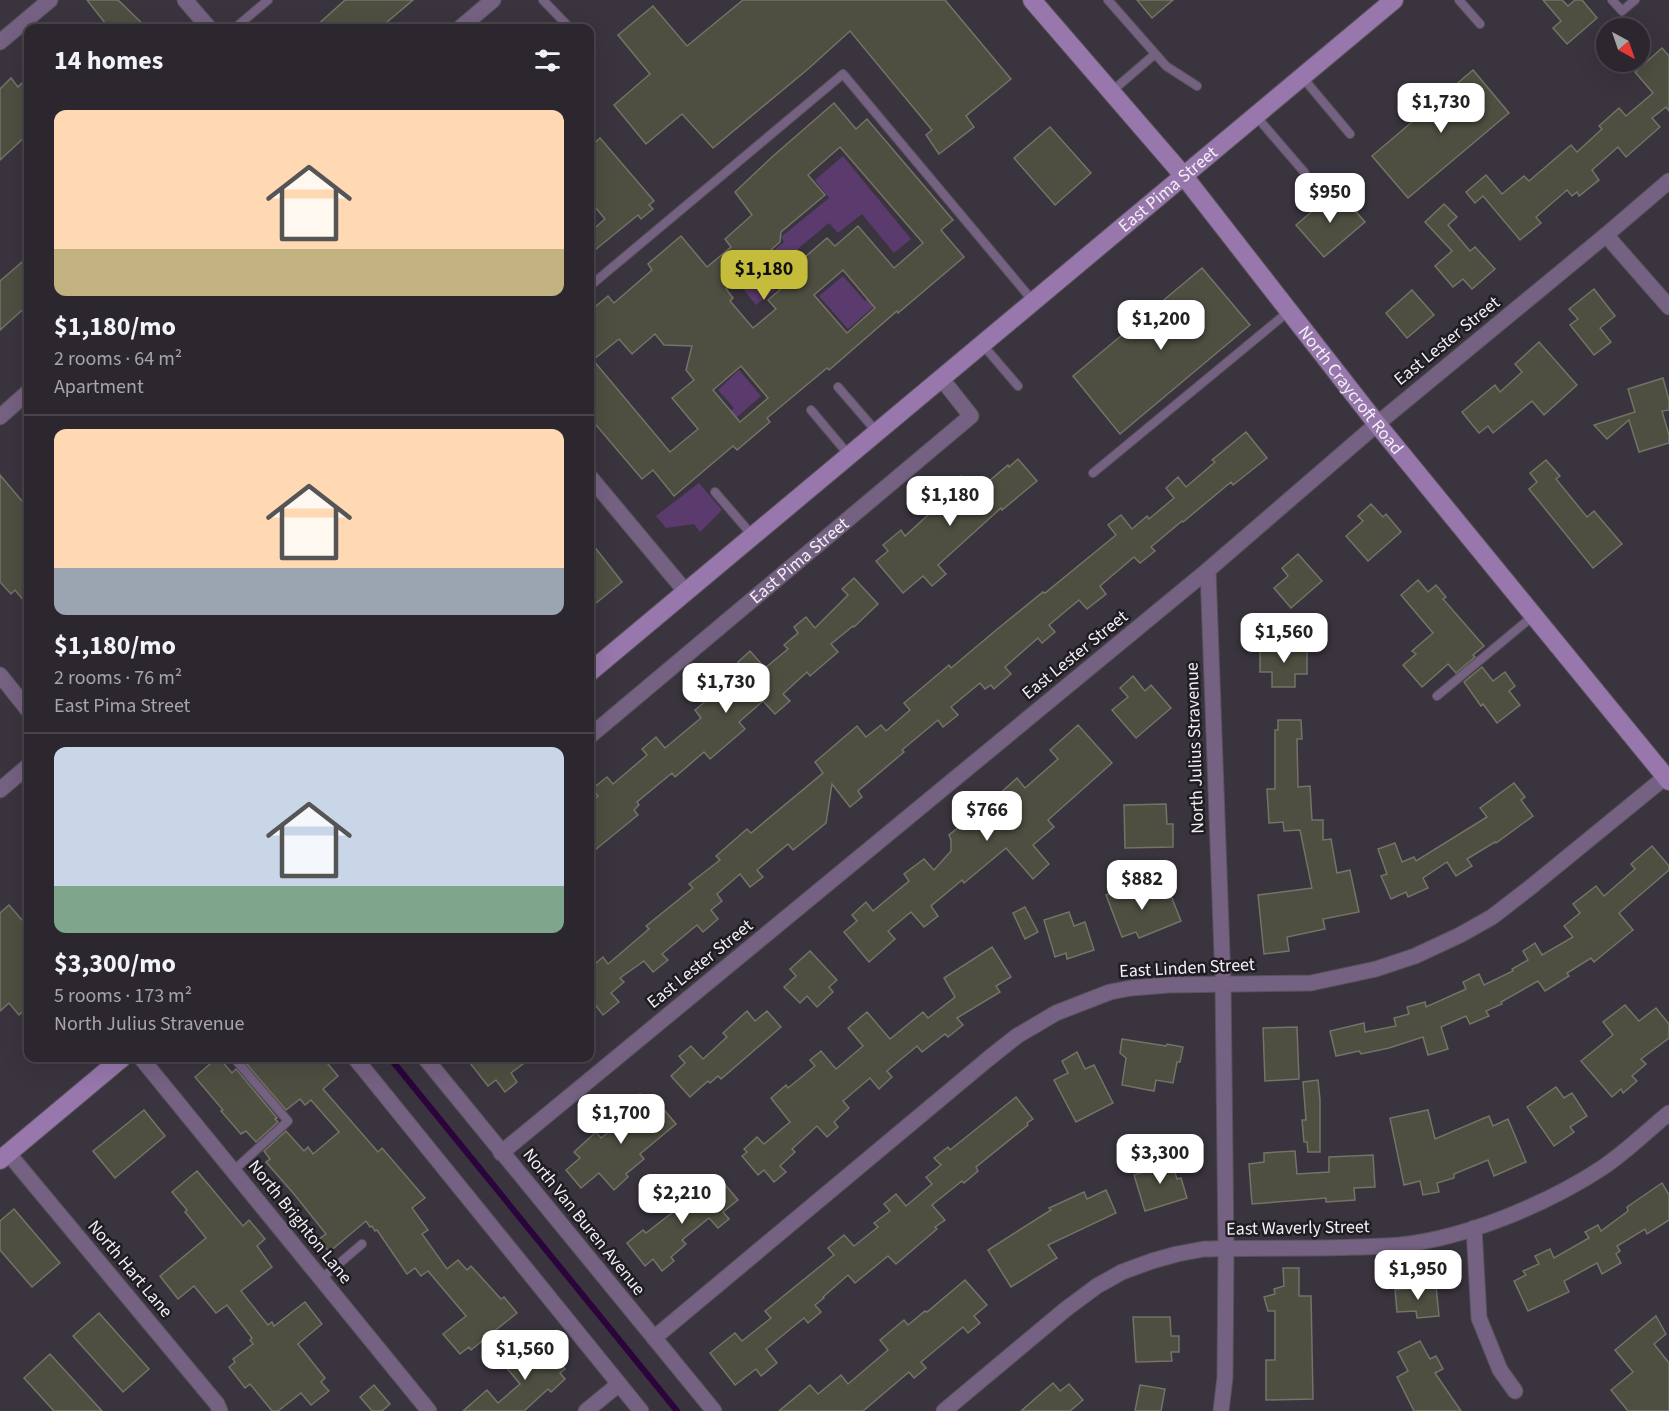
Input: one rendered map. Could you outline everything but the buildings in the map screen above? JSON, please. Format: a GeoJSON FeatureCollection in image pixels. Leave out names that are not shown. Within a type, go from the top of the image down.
{"type":"FeatureCollection","features":[{"type":"Feature","properties":{"kind":"street"},"geometry":{"type":"LineString","coordinates":[[0,42],[50,0]]}},
{"type":"Feature","properties":{"kind":"street"},"geometry":{"type":"LineString","coordinates":[[185,0],[206,24]]}},
{"type":"Feature","properties":{"kind":"street"},"geometry":{"type":"LineString","coordinates":[[466,24],[493,0]]}},
{"type":"Feature","properties":{"kind":"street","name":"North Craycroft Road"},"geometry":{"type":"LineString","coordinates":[[1032,0],[1183,175],[1377,424],[1668,777]]}},
{"type":"Feature","properties":{"kind":"street","name":"East Pima Street"},"geometry":{"type":"LineString","coordinates":[[594,663],[753,537],[1394,0]]}},
{"type":"Feature","properties":{"kind":"street","name":"East Lester Street"},"geometry":{"type":"LineString","coordinates":[[501,1153],[1208,570],[1377,424],[1606,236],[1669,181]]}},
{"type":"Feature","properties":{"kind":"street"},"geometry":{"type":"LineString","coordinates":[[1606,236],[1669,307]]}},
{"type":"Feature","properties":{"kind":"street","name":"East Pima Street"},"geometry":{"type":"LineString","coordinates":[[594,733],[970,416],[941,378]]}},
{"type":"Feature","properties":{"kind":"street"},"geometry":{"type":"LineString","coordinates":[[0,417],[24,396]]}},
{"type":"Feature","properties":{"kind":"street"},"geometry":{"type":"LineString","coordinates":[[594,482],[686,592]]}},
{"type":"Feature","properties":{"kind":"street","name":"North Julius Stravenue"},"geometry":{"type":"LineString","coordinates":[[1208,570],[1223,985],[1226,1248],[1225,1377],[1221,1411]]}},
{"type":"Feature","properties":{"kind":"street"},"geometry":{"type":"LineString","coordinates":[[0,675],[24,705]]}},
{"type":"Feature","properties":{"kind":"street"},"geometry":{"type":"LineString","coordinates":[[0,790],[24,769]]}},
{"type":"Feature","properties":{"kind":"street","name":"East Linden Street"},"geometry":{"type":"LineString","coordinates":[[654,1338],[987,1059],[1036,1024],[1056,1013],[1110,992],[1131,988],[1311,982],[1376,969],[1415,956],[1492,917],[1668,777]]}},
{"type":"Feature","properties":{"kind":"street"},"geometry":{"type":"LineString","coordinates":[[4,1156],[117,1062]]}},
{"type":"Feature","properties":{"kind":"street","name":"North Brighton Lane"},"geometry":{"type":"LineString","coordinates":[[144,1062],[429,1411]]}},
{"type":"Feature","properties":{"kind":"street"},"geometry":{"type":"LineString","coordinates":[[358,1062],[641,1411]]}},
{"type":"Feature","properties":{"kind":"street","name":"North Van Buren Avenue"},"geometry":{"type":"LineString","coordinates":[[428,1062],[714,1411]]}},
{"type":"Feature","properties":{"kind":"street","name":"East Waverly Street"},"geometry":{"type":"LineString","coordinates":[[945,1411],[1066,1309],[1097,1286],[1122,1272],[1161,1259],[1204,1249],[1401,1244],[1474,1228],[1532,1206],[1569,1188],[1603,1167],[1669,1113]]}},
{"type":"Feature","properties":{"kind":"street","name":"North Hart Lane"},"geometry":{"type":"LineString","coordinates":[[4,1156],[217,1404],[220,1411]]}},
{"type":"Feature","properties":{"kind":"street"},"geometry":{"type":"LineString","coordinates":[[1474,1228],[1479,1318],[1500,1370],[1515,1391]]}},
{"type":"Feature","properties":{"kind":"street"},"geometry":{"type":"LineString","coordinates":[[586,1411],[619,1383]]}},
{"type":"Feature","properties":{"kind":"lane"},"geometry":{"type":"LineString","coordinates":[[240,24],[268,0]]}},
{"type":"Feature","properties":{"kind":"lane"},"geometry":{"type":"LineString","coordinates":[[543,0],[566,24]]}},
{"type":"Feature","properties":{"kind":"lane"},"geometry":{"type":"LineString","coordinates":[[1108,0],[1166,66],[1197,86]]}},
{"type":"Feature","properties":{"kind":"lane"},"geometry":{"type":"LineString","coordinates":[[1459,0],[1480,24]]}},
{"type":"Feature","properties":{"kind":"lane"},"geometry":{"type":"LineString","coordinates":[[1612,0],[1622,11],[1635,0]]}},
{"type":"Feature","properties":{"kind":"lane"},"geometry":{"type":"LineString","coordinates":[[1111,92],[1155,54]]}},
{"type":"Feature","properties":{"kind":"lane"},"geometry":{"type":"LineString","coordinates":[[594,283],[843,74],[1033,301]]}},
{"type":"Feature","properties":{"kind":"lane"},"geometry":{"type":"LineString","coordinates":[[1301,77],[1350,134]]}},
{"type":"Feature","properties":{"kind":"lane"},"geometry":{"type":"LineString","coordinates":[[1255,116],[1305,172]]}},
{"type":"Feature","properties":{"kind":"lane"},"geometry":{"type":"LineString","coordinates":[[1093,473],[1288,312]]}},
{"type":"Feature","properties":{"kind":"lane"},"geometry":{"type":"LineString","coordinates":[[981,344],[1018,386]]}},
{"type":"Feature","properties":{"kind":"lane"},"geometry":{"type":"LineString","coordinates":[[838,387],[877,432]]}},
{"type":"Feature","properties":{"kind":"lane"},"geometry":{"type":"LineString","coordinates":[[811,410],[849,455]]}},
{"type":"Feature","properties":{"kind":"lane"},"geometry":{"type":"LineString","coordinates":[[715,492],[753,537]]}},
{"type":"Feature","properties":{"kind":"lane"},"geometry":{"type":"LineString","coordinates":[[1437,696],[1533,616]]}},
{"type":"Feature","properties":{"kind":"lane"},"geometry":{"type":"LineString","coordinates":[[233,1171],[288,1121],[237,1062]]}},
{"type":"Feature","properties":{"kind":"lane"},"geometry":{"type":"LineString","coordinates":[[321,1279],[362,1244]]}},
{"type":"Feature","properties":{"kind":"shaded area"},"geometry":{"type":"Polygon","coordinates":[[[843,156],[911,239],[894,253],[862,214],[838,233],[829,223],[777,266],[788,279],[756,305],[737,281],[784,242],[781,237],[829,198],[815,180],[843,156]]]}},
{"type":"Feature","properties":{"kind":"shaded area"},"geometry":{"type":"Polygon","coordinates":[[[843,276],[865,301],[872,296],[878,303],[848,329],[819,296],[843,276]]]}},
{"type":"Feature","properties":{"kind":"shaded area"},"geometry":{"type":"Polygon","coordinates":[[[739,370],[761,396],[720,432],[714,425],[734,408],[718,390],[739,370]]]}},
{"type":"Feature","properties":{"kind":"shaded area"},"geometry":{"type":"Polygon","coordinates":[[[699,483],[722,510],[700,532],[694,524],[666,528],[656,516],[699,483]]]}},
{"type":"Feature","properties":{"kind":"waterway"},"geometry":{"type":"LineString","coordinates":[[393,1062],[677,1411]]}}]}
